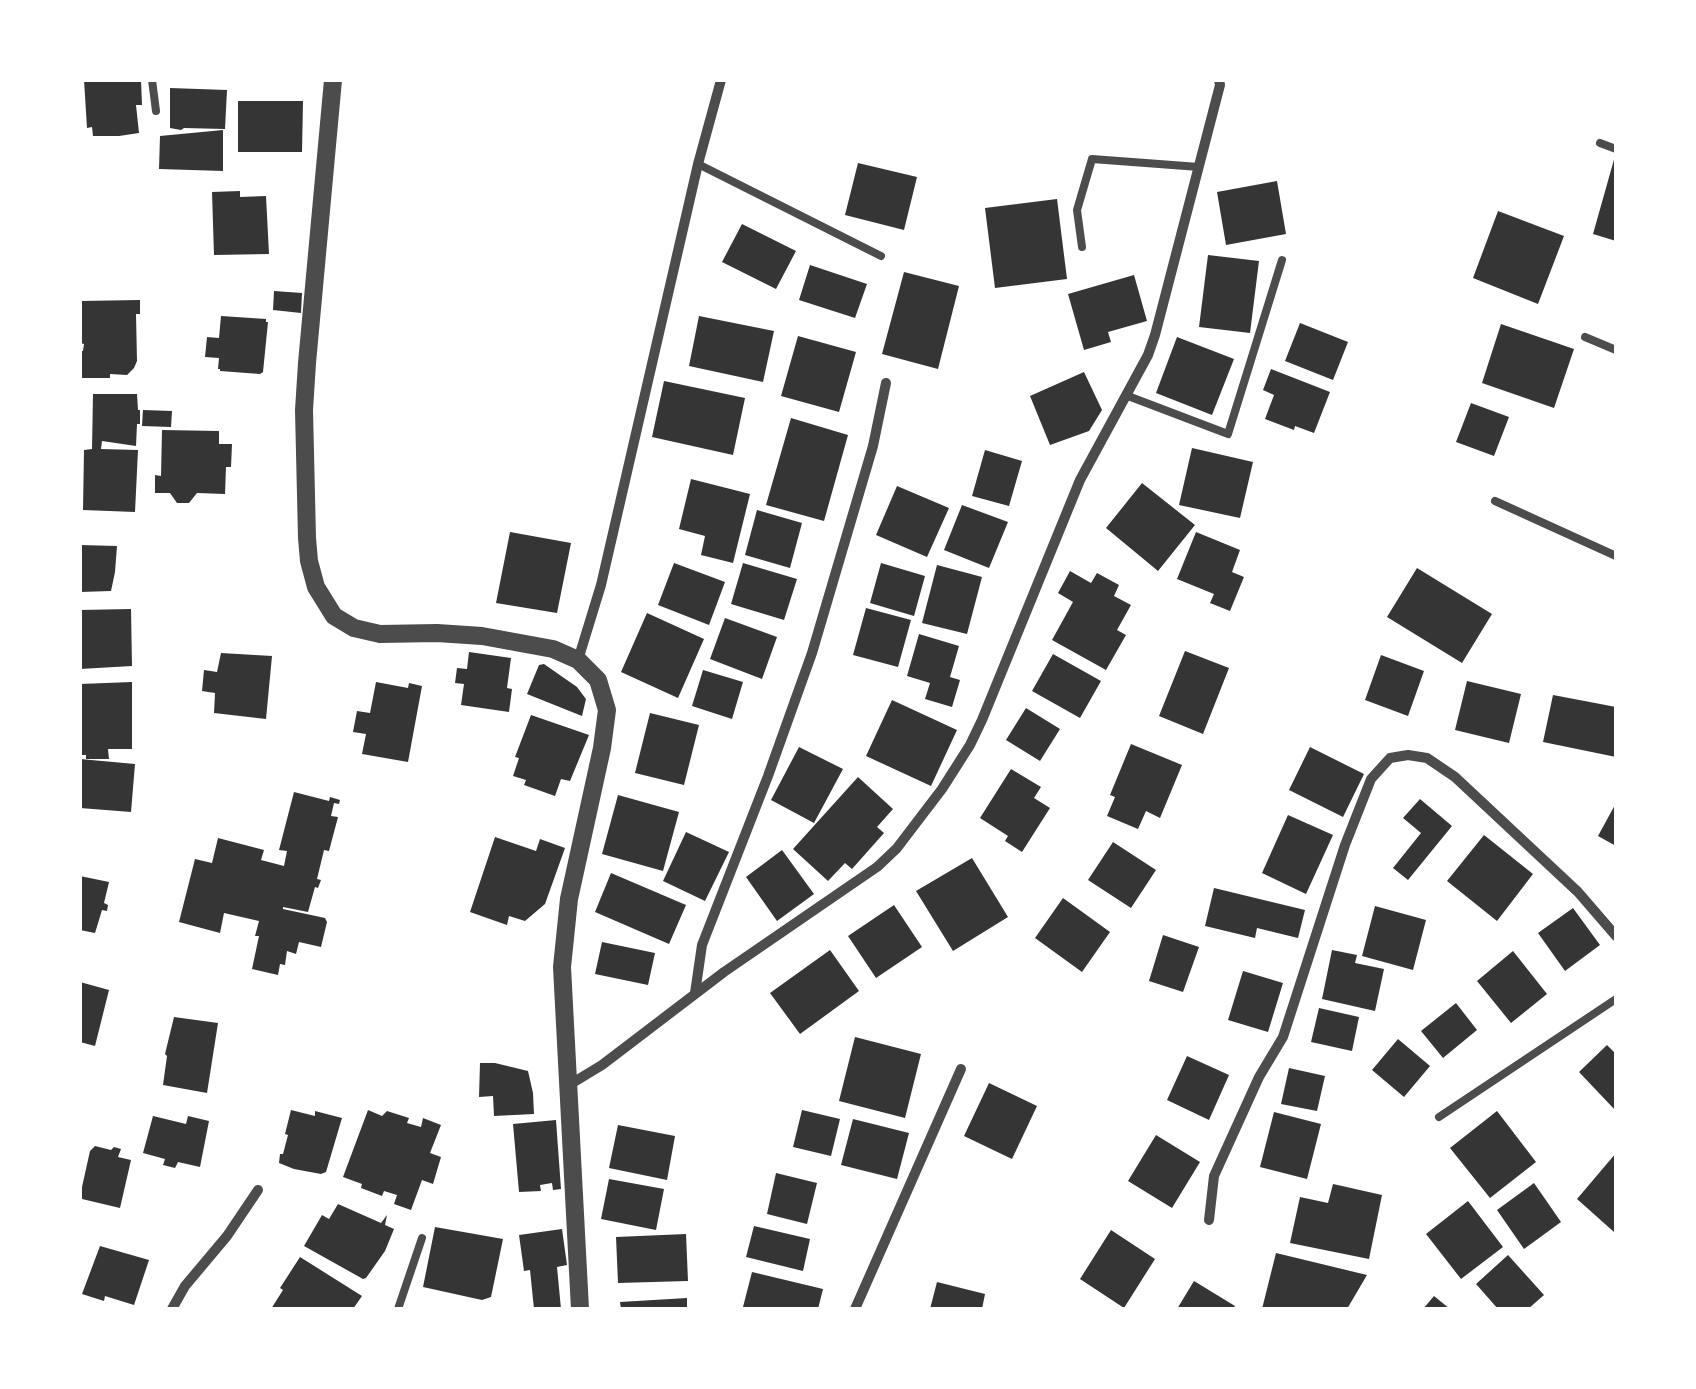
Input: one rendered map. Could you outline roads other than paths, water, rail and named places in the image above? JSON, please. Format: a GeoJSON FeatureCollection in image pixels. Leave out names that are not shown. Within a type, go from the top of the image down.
{"type":"FeatureCollection","features":[{"type":"Feature","properties":{"kind":"street"},"geometry":{"type":"LineString","coordinates":[[333,80],[304,410],[307,538],[316,587],[334,616],[354,628],[380,634],[482,636],[554,650],[578,660],[598,680],[607,710],[569,899],[562,967],[580,1309]]}},
{"type":"Feature","properties":{"kind":"street"},"geometry":{"type":"LineString","coordinates":[[578,660],[601,585],[720,80]]}},
{"type":"Feature","properties":{"kind":"street"},"geometry":{"type":"LineString","coordinates":[[568,1085],[602,1065],[695,994],[878,867],[942,790],[982,720],[1080,480],[1128,396],[1155,335],[1219,80]]}},
{"type":"Feature","properties":{"kind":"street"},"geometry":{"type":"LineString","coordinates":[[695,994],[702,945],[812,653],[872,446],[886,383]]}},
{"type":"Feature","properties":{"kind":"street"},"geometry":{"type":"LineString","coordinates":[[1210,1220],[1214,1176],[1259,1076],[1283,1037],[1345,845],[1371,778],[1390,758],[1427,758],[1455,777],[1578,892],[1616,936]]}},
{"type":"Feature","properties":{"kind":"street"},"geometry":{"type":"LineString","coordinates":[[856,1309],[960,1068]]}},
{"type":"Feature","properties":{"kind":"street"},"geometry":{"type":"LineString","coordinates":[[172,1309],[258,1190]]}},
{"type":"Feature","properties":{"kind":"lane"},"geometry":{"type":"LineString","coordinates":[[152,80],[156,111]]}},
{"type":"Feature","properties":{"kind":"lane"},"geometry":{"type":"LineString","coordinates":[[1600,143],[1616,149]]}},
{"type":"Feature","properties":{"kind":"lane"},"geometry":{"type":"LineString","coordinates":[[1082,247],[1077,210],[1092,159],[1199,166]]}},
{"type":"Feature","properties":{"kind":"lane"},"geometry":{"type":"LineString","coordinates":[[698,164],[881,256]]}},
{"type":"Feature","properties":{"kind":"lane"},"geometry":{"type":"LineString","coordinates":[[1128,396],[1228,434],[1282,260]]}},
{"type":"Feature","properties":{"kind":"lane"},"geometry":{"type":"LineString","coordinates":[[1585,337],[1616,350]]}},
{"type":"Feature","properties":{"kind":"lane"},"geometry":{"type":"LineString","coordinates":[[1495,501],[1616,556]]}},
{"type":"Feature","properties":{"kind":"lane"},"geometry":{"type":"LineString","coordinates":[[1438,1117],[1616,999]]}},
{"type":"Feature","properties":{"kind":"lane"},"geometry":{"type":"LineString","coordinates":[[398,1309],[422,1238]]}}]}
